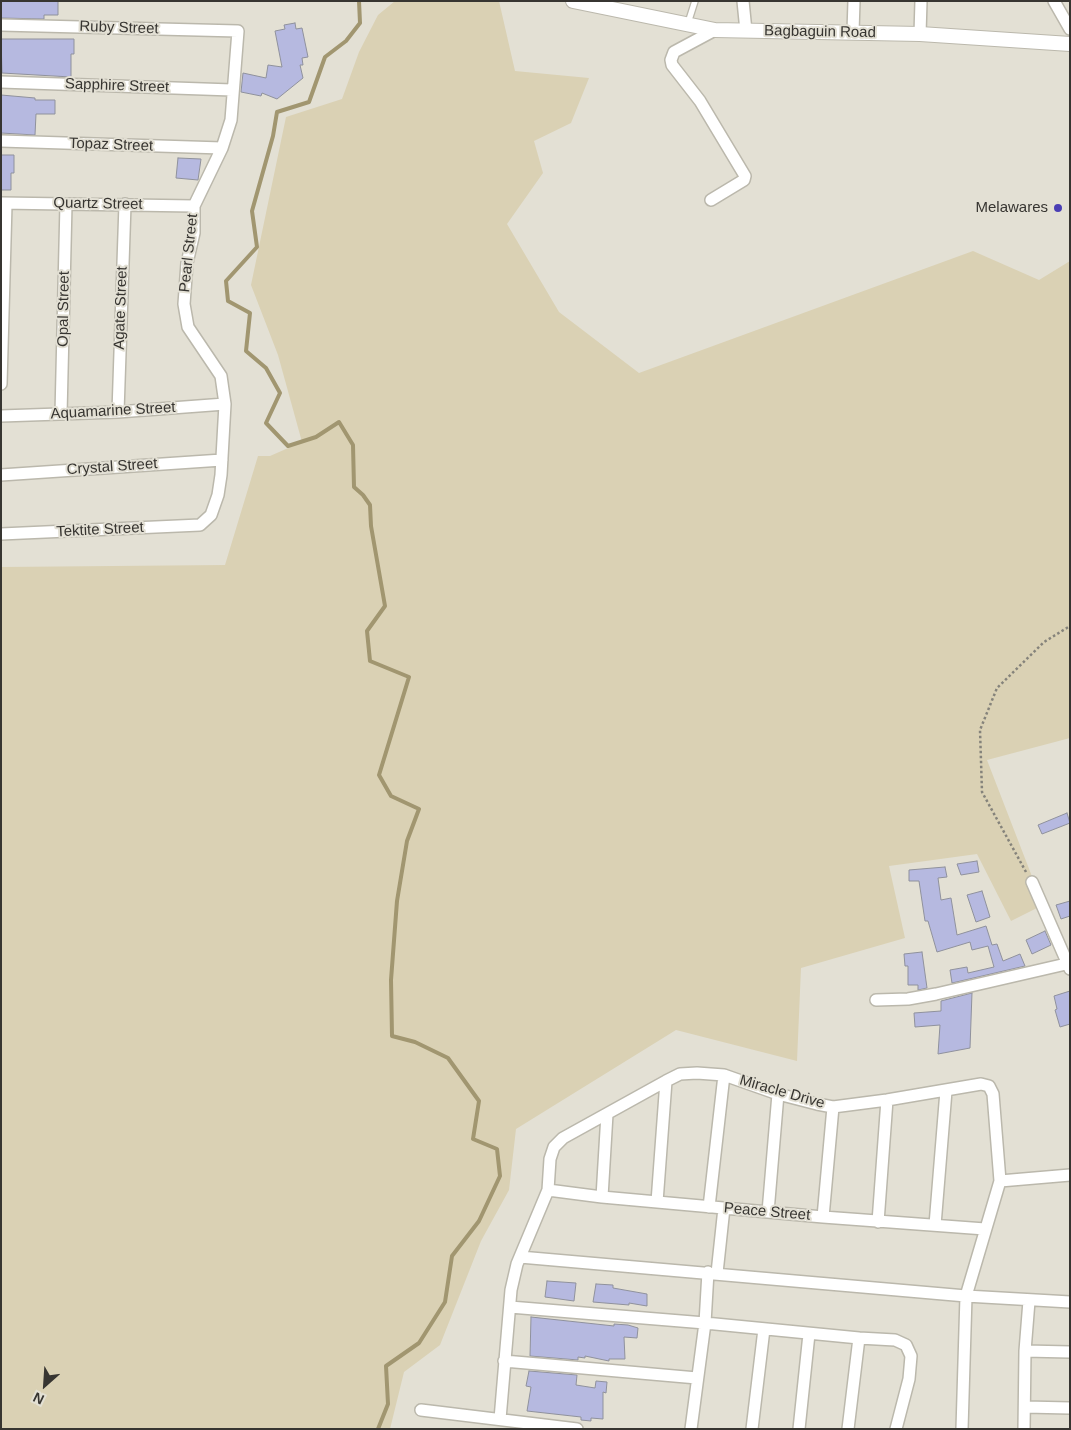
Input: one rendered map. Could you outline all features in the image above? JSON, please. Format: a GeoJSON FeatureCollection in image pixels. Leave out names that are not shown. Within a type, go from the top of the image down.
{"type":"FeatureCollection","features":[{"type":"Feature","properties":{"kind":"street","name":"Bagbaguin Road"},"geometry":{"type":"LineString","coordinates":[[573,1],[716,30],[920,34],[1070,44]]}},
{"type":"Feature","properties":{"kind":"street"},"geometry":{"type":"LineString","coordinates":[[743,1],[746,31]]}},
{"type":"Feature","properties":{"kind":"street"},"geometry":{"type":"LineString","coordinates":[[853,32],[854,1]]}},
{"type":"Feature","properties":{"kind":"street"},"geometry":{"type":"LineString","coordinates":[[920,34],[921,1]]}},
{"type":"Feature","properties":{"kind":"street"},"geometry":{"type":"LineString","coordinates":[[1054,1],[1070,29]]}},
{"type":"Feature","properties":{"kind":"street","name":"Ruby Street"},"geometry":{"type":"LineString","coordinates":[[1,25],[238,31]]}},
{"type":"Feature","properties":{"kind":"street"},"geometry":{"type":"LineString","coordinates":[[711,200],[744,180],[745,176],[700,101],[672,65],[671,60],[674,52],[716,30]]}},
{"type":"Feature","properties":{"kind":"street","name":"Pearl Street"},"geometry":{"type":"LineString","coordinates":[[200,525],[211,516],[218,495],[225,404],[221,376],[188,327],[184,304],[186,263],[194,232],[194,206],[222,148],[231,120],[238,31]]}},
{"type":"Feature","properties":{"kind":"street","name":"Sapphire Street"},"geometry":{"type":"LineString","coordinates":[[1,82],[232,90]]}},
{"type":"Feature","properties":{"kind":"street","name":"Topaz Street"},"geometry":{"type":"LineString","coordinates":[[1,141],[222,148]]}},
{"type":"Feature","properties":{"kind":"street"},"geometry":{"type":"LineString","coordinates":[[1,384],[4,204]]}},
{"type":"Feature","properties":{"kind":"street","name":"Quartz Street"},"geometry":{"type":"LineString","coordinates":[[4,204],[194,206]]}},
{"type":"Feature","properties":{"kind":"street","name":"Opal Street"},"geometry":{"type":"LineString","coordinates":[[61,414],[66,204]]}},
{"type":"Feature","properties":{"kind":"street","name":"Agate Street"},"geometry":{"type":"LineString","coordinates":[[118,412],[125,204]]}},
{"type":"Feature","properties":{"kind":"street","name":"Aquamarine Street"},"geometry":{"type":"LineString","coordinates":[[1,416],[118,412],[225,404]]}},
{"type":"Feature","properties":{"kind":"street","name":"Crystal Street"},"geometry":{"type":"LineString","coordinates":[[1,475],[222,460]]}},
{"type":"Feature","properties":{"kind":"street","name":"Tektite Street"},"geometry":{"type":"LineString","coordinates":[[1,534],[200,525]]}},
{"type":"Feature","properties":{"kind":"street"},"geometry":{"type":"LineString","coordinates":[[876,1000],[908,999],[1068,967],[1032,882]]}},
{"type":"Feature","properties":{"kind":"street","name":"Miracle Drive"},"geometry":{"type":"LineString","coordinates":[[500,1419],[513,1282],[517,1264],[548,1190],[550,1159],[554,1147],[563,1138],[666,1081],[680,1074],[697,1072],[724,1075],[778,1094],[833,1106],[887,1100],[981,1084],[989,1086],[993,1094],[1000,1182],[966,1296],[962,1429]]}},
{"type":"Feature","properties":{"kind":"street"},"geometry":{"type":"LineString","coordinates":[[709,1207],[724,1075]]}},
{"type":"Feature","properties":{"kind":"street"},"geometry":{"type":"LineString","coordinates":[[657,1202],[666,1081]]}},
{"type":"Feature","properties":{"kind":"street"},"geometry":{"type":"LineString","coordinates":[[935,1225],[946,1091]]}},
{"type":"Feature","properties":{"kind":"street"},"geometry":{"type":"LineString","coordinates":[[768,1212],[778,1094]]}},
{"type":"Feature","properties":{"kind":"street"},"geometry":{"type":"LineString","coordinates":[[878,1222],[887,1100]]}},
{"type":"Feature","properties":{"kind":"street"},"geometry":{"type":"LineString","coordinates":[[823,1217],[833,1106]]}},
{"type":"Feature","properties":{"kind":"street"},"geometry":{"type":"LineString","coordinates":[[602,1197],[607,1114]]}},
{"type":"Feature","properties":{"kind":"street"},"geometry":{"type":"LineString","coordinates":[[1000,1182],[1070,1175]]}},
{"type":"Feature","properties":{"kind":"street","name":"Peace Street"},"geometry":{"type":"LineString","coordinates":[[548,1190],[709,1207],[878,1222],[985,1229]]}},
{"type":"Feature","properties":{"kind":"street"},"geometry":{"type":"LineString","coordinates":[[691,1429],[712,1273],[724,1208]]}},
{"type":"Feature","properties":{"kind":"street"},"geometry":{"type":"LineString","coordinates":[[520,1257],[966,1296],[1070,1302]]}},
{"type":"Feature","properties":{"kind":"street"},"geometry":{"type":"LineString","coordinates":[[1024,1429],[1029,1301]]}},
{"type":"Feature","properties":{"kind":"street"},"geometry":{"type":"LineString","coordinates":[[510,1307],[895,1340],[906,1346],[911,1356],[910,1379],[896,1429]]}},
{"type":"Feature","properties":{"kind":"street"},"geometry":{"type":"LineString","coordinates":[[752,1429],[764,1329]]}},
{"type":"Feature","properties":{"kind":"street"},"geometry":{"type":"LineString","coordinates":[[798,1429],[808,1334]]}},
{"type":"Feature","properties":{"kind":"street"},"geometry":{"type":"LineString","coordinates":[[848,1429],[859,1338]]}},
{"type":"Feature","properties":{"kind":"street"},"geometry":{"type":"LineString","coordinates":[[1026,1351],[1070,1352]]}},
{"type":"Feature","properties":{"kind":"street"},"geometry":{"type":"LineString","coordinates":[[504,1361],[697,1378]]}},
{"type":"Feature","properties":{"kind":"street"},"geometry":{"type":"LineString","coordinates":[[1025,1406],[1070,1408]]}},
{"type":"Feature","properties":{"kind":"street"},"geometry":{"type":"LineString","coordinates":[[421,1410],[577,1429]]}},
{"type":"Feature","properties":{"kind":"lane"},"geometry":{"type":"LineString","coordinates":[[687,25],[695,1]]}},
{"type":"Feature","properties":{"kind":"path"},"geometry":{"type":"LineString","coordinates":[[1032,882],[982,792],[980,730],[997,688],[1044,642],[1070,626]]}},
{"type":"Feature","properties":{"kind":"shaded area"},"geometry":{"type":"Polygon","coordinates":[[[395,1],[499,1],[515,71],[589,78],[571,123],[534,141],[543,173],[507,224],[559,312],[639,373],[973,251],[1039,280],[1070,261],[1070,738],[987,760],[1043,905],[1011,921],[977,854],[889,866],[905,938],[801,968],[797,1061],[676,1030],[516,1129],[509,1190],[481,1241],[440,1345],[404,1372],[390,1429],[1,1429],[1,567],[225,565],[258,456],[270,456],[302,442],[278,355],[251,285],[286,117],[342,99],[359,52],[378,15],[395,1]]]}},
{"type":"Feature","properties":{"kind":"building"},"geometry":{"type":"Polygon","coordinates":[[[1,1],[58,1],[58,15],[44,15],[44,19],[1,18],[1,1]]]}},
{"type":"Feature","properties":{"kind":"building"},"geometry":{"type":"Polygon","coordinates":[[[295,23],[296,29],[302,28],[308,57],[302,58],[303,65],[300,65],[303,78],[277,99],[262,93],[261,96],[241,92],[243,73],[266,78],[268,65],[282,67],[275,31],[285,29],[284,25],[295,23]]]}},
{"type":"Feature","properties":{"kind":"building"},"geometry":{"type":"Polygon","coordinates":[[[1,39],[74,39],[74,54],[71,54],[71,77],[2,73],[1,39]]]}},
{"type":"Feature","properties":{"kind":"building"},"geometry":{"type":"Polygon","coordinates":[[[1,95],[35,98],[35,100],[55,100],[55,114],[36,114],[35,135],[1,133],[1,95]]]}},
{"type":"Feature","properties":{"kind":"building"},"geometry":{"type":"Polygon","coordinates":[[[1,155],[14,155],[14,173],[11,173],[11,190],[1,190],[1,155]]]}},
{"type":"Feature","properties":{"kind":"building"},"geometry":{"type":"Polygon","coordinates":[[[178,158],[201,159],[198,180],[176,178],[178,158]]]}},
{"type":"Feature","properties":{"kind":"building"},"geometry":{"type":"Polygon","coordinates":[[[1067,813],[1070,823],[1042,834],[1038,825],[1067,813]]]}},
{"type":"Feature","properties":{"kind":"building"},"geometry":{"type":"Polygon","coordinates":[[[977,861],[979,872],[961,875],[957,864],[977,861]]]}},
{"type":"Feature","properties":{"kind":"building"},"geometry":{"type":"Polygon","coordinates":[[[945,867],[947,877],[938,878],[941,900],[951,898],[957,935],[986,926],[992,945],[997,944],[1003,961],[1020,954],[1025,966],[952,983],[950,970],[967,967],[968,973],[994,967],[988,946],[972,950],[970,942],[937,952],[928,921],[925,921],[919,881],[909,881],[909,870],[945,867]]]}},
{"type":"Feature","properties":{"kind":"building"},"geometry":{"type":"Polygon","coordinates":[[[982,891],[990,917],[976,922],[967,895],[982,891]]]}},
{"type":"Feature","properties":{"kind":"building"},"geometry":{"type":"Polygon","coordinates":[[[1070,901],[1070,916],[1061,919],[1056,905],[1070,901]]]}},
{"type":"Feature","properties":{"kind":"building"},"geometry":{"type":"Polygon","coordinates":[[[1045,931],[1051,945],[1032,954],[1026,940],[1045,931]]]}},
{"type":"Feature","properties":{"kind":"building"},"geometry":{"type":"Polygon","coordinates":[[[922,952],[927,988],[918,990],[918,985],[908,985],[908,966],[905,966],[904,954],[922,952]]]}},
{"type":"Feature","properties":{"kind":"building"},"geometry":{"type":"Polygon","coordinates":[[[1070,991],[1070,1024],[1060,1027],[1055,1010],[1057,1009],[1054,996],[1070,991]]]}},
{"type":"Feature","properties":{"kind":"building"},"geometry":{"type":"Polygon","coordinates":[[[972,993],[970,1048],[938,1054],[940,1025],[915,1027],[914,1013],[941,1011],[941,1001],[972,993]]]}},
{"type":"Feature","properties":{"kind":"building"},"geometry":{"type":"Polygon","coordinates":[[[547,1281],[576,1283],[574,1301],[545,1297],[547,1281]]]}},
{"type":"Feature","properties":{"kind":"building"},"geometry":{"type":"Polygon","coordinates":[[[596,1284],[613,1285],[613,1288],[647,1294],[647,1306],[629,1303],[629,1305],[593,1302],[596,1284]]]}},
{"type":"Feature","properties":{"kind":"building"},"geometry":{"type":"Polygon","coordinates":[[[531,1317],[614,1326],[614,1324],[628,1325],[638,1328],[637,1338],[624,1337],[625,1359],[609,1359],[609,1361],[585,1356],[585,1358],[578,1357],[578,1360],[530,1356],[531,1317]]]}},
{"type":"Feature","properties":{"kind":"building"},"geometry":{"type":"Polygon","coordinates":[[[529,1371],[577,1375],[576,1385],[595,1388],[596,1381],[607,1382],[606,1393],[603,1392],[603,1419],[591,1418],[591,1421],[581,1420],[581,1417],[527,1411],[531,1387],[526,1386],[529,1371]]]}},
{"type":"Feature","properties":{"kind":"waterway"},"geometry":{"type":"LineString","coordinates":[[359,1],[360,23],[346,41],[325,57],[309,102],[277,112],[273,136],[252,211],[257,247],[226,281],[228,301],[250,313],[246,351],[266,368],[280,393],[266,423],[288,446],[316,437],[339,422],[353,445],[354,487],[370,505],[371,526],[385,606],[367,631],[370,661],[409,677],[379,775],[391,796],[419,809],[407,841],[397,901],[391,980],[392,1036],[415,1042],[448,1058],[479,1101],[473,1139],[497,1149],[500,1176],[479,1221],[452,1256],[445,1302],[419,1343],[386,1366],[388,1404],[378,1429]]}},
{"type":"Feature","properties":{"kind":"place","name":"Melawares"},"geometry":{"type":"Point","coordinates":[1058,208]}}]}
